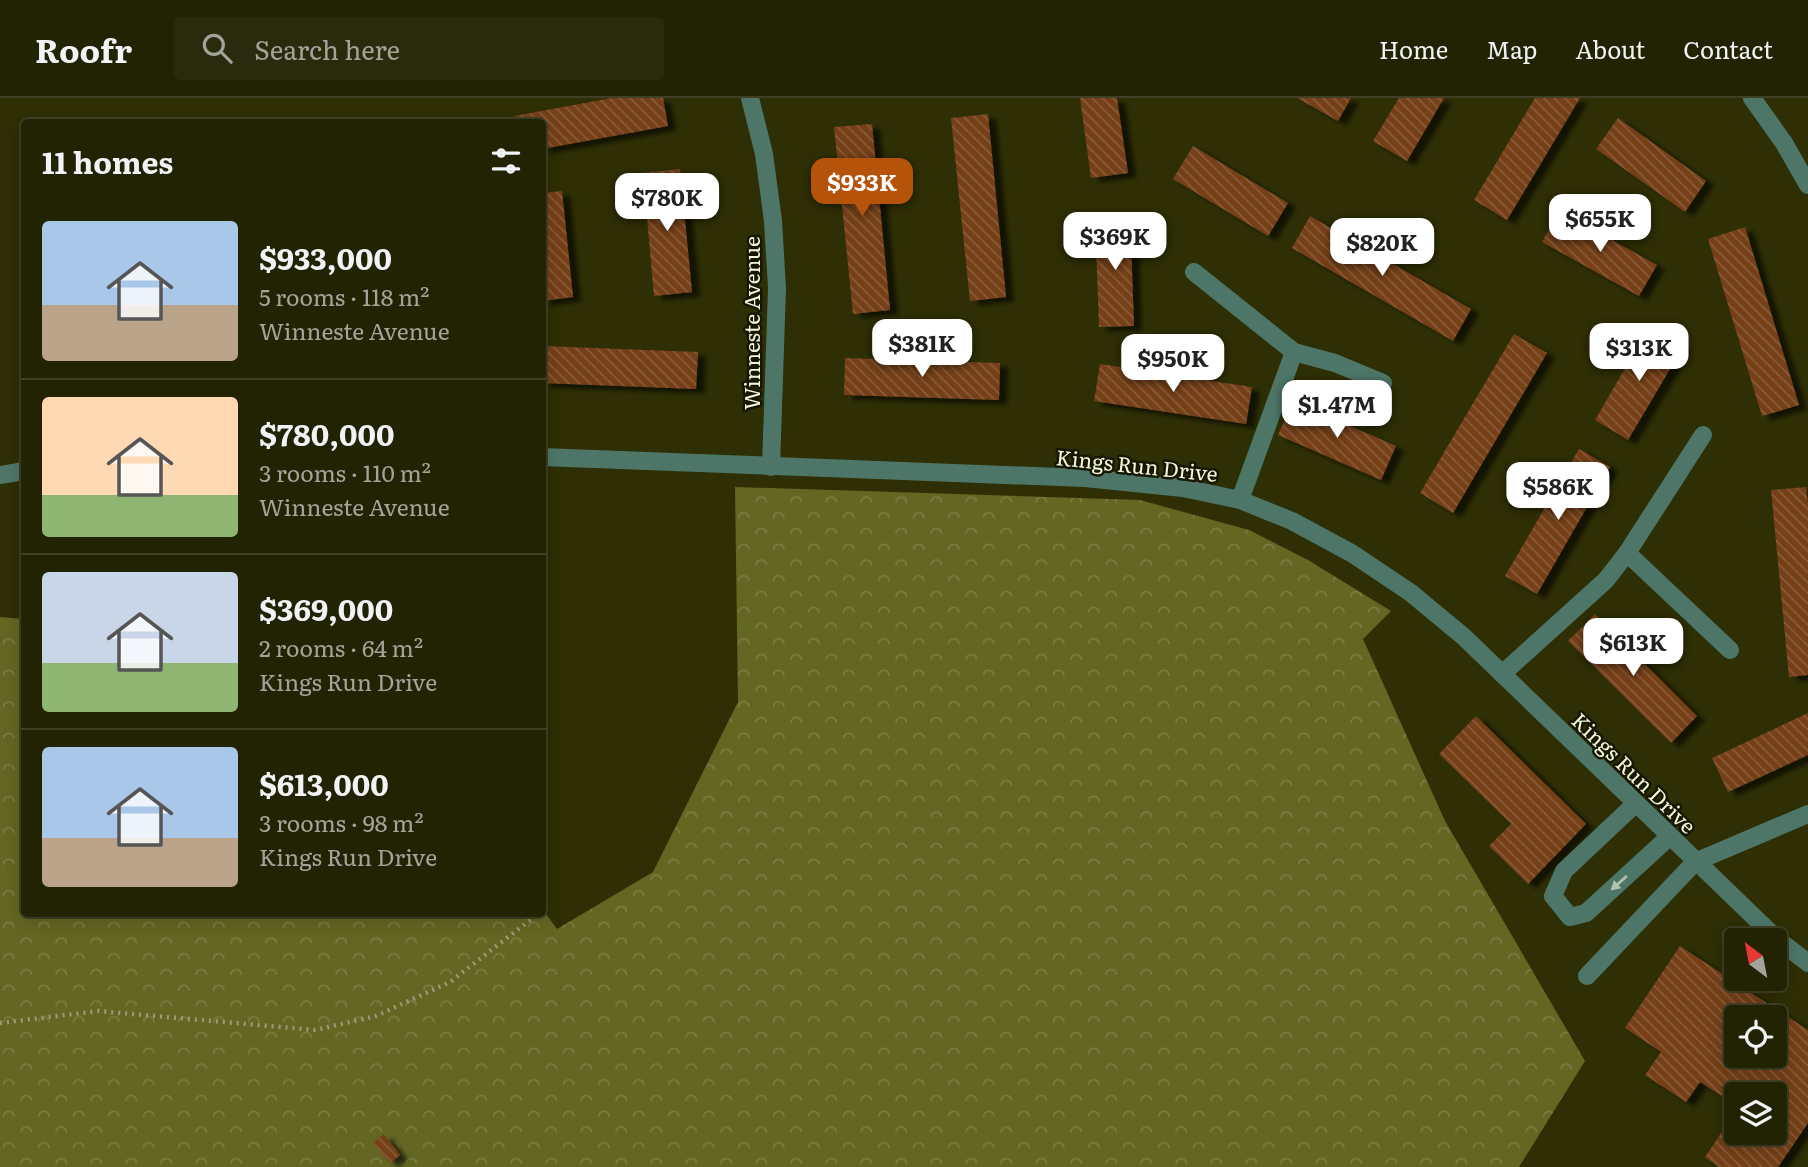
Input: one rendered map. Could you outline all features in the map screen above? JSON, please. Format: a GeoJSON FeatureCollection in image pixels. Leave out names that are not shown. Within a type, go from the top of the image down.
{"type":"FeatureCollection","features":[{"type":"Feature","properties":{"kind":"street","name":"Winneste Avenue"},"geometry":{"type":"LineString","coordinates":[[750,98],[764,154],[774,221],[777,288],[771,467]]}},
{"type":"Feature","properties":{"kind":"street"},"geometry":{"type":"LineString","coordinates":[[1752,98],[1784,143],[1808,185]]}},
{"type":"Feature","properties":{"kind":"street"},"geometry":{"type":"LineString","coordinates":[[1194,272],[1294,352],[1335,363],[1383,383]]}},
{"type":"Feature","properties":{"kind":"street"},"geometry":{"type":"LineString","coordinates":[[1240,500],[1294,352]]}},
{"type":"Feature","properties":{"kind":"street"},"geometry":{"type":"LineString","coordinates":[[1502,674],[1606,580],[1627,553],[1703,435]]}},
{"type":"Feature","properties":{"kind":"street","name":"Kings Run Drive"},"geometry":{"type":"LineString","coordinates":[[546,457],[1085,478],[1183,488],[1240,500],[1292,521],[1353,554],[1411,593],[1464,637],[1634,804],[1777,939],[1808,962]]}},
{"type":"Feature","properties":{"kind":"street"},"geometry":{"type":"LineString","coordinates":[[0,475],[21,472]]}},
{"type":"Feature","properties":{"kind":"street"},"geometry":{"type":"LineString","coordinates":[[1627,553],[1730,650]]}},
{"type":"Feature","properties":{"kind":"street"},"geometry":{"type":"LineString","coordinates":[[1634,804],[1564,871],[1553,896],[1570,917],[1586,913],[1669,837]]}},
{"type":"Feature","properties":{"kind":"street"},"geometry":{"type":"LineString","coordinates":[[1587,976],[1695,862],[1808,814]]}},
{"type":"Feature","properties":{"kind":"path"},"geometry":{"type":"LineString","coordinates":[[0,1023],[98,1011],[315,1030],[376,1016],[450,982],[534,917]]}},
{"type":"Feature","properties":{"kind":"green space"},"geometry":{"type":"Polygon","coordinates":[[[735,487],[1140,500],[1249,530],[1308,560],[1391,611],[1363,639],[1445,821],[1585,1061],[1519,1167],[0,1167],[0,617],[21,619],[21,917],[546,917],[546,914],[557,929],[653,872],[738,702],[735,487]]]}},
{"type":"Feature","properties":{"kind":"building"},"geometry":{"type":"Polygon","coordinates":[[[612,98],[663,98],[668,126],[546,148],[546,119],[514,119],[514,116],[612,98]]]}},
{"type":"Feature","properties":{"kind":"building"},"geometry":{"type":"Polygon","coordinates":[[[1080,98],[1117,98],[1128,173],[1091,178],[1080,98]]]}},
{"type":"Feature","properties":{"kind":"building"},"geometry":{"type":"Polygon","coordinates":[[[1297,98],[1351,98],[1338,121],[1297,98]]]}},
{"type":"Feature","properties":{"kind":"building"},"geometry":{"type":"Polygon","coordinates":[[[1399,98],[1444,98],[1407,161],[1373,141],[1399,98]]]}},
{"type":"Feature","properties":{"kind":"building"},"geometry":{"type":"Polygon","coordinates":[[[1535,98],[1580,98],[1507,220],[1474,200],[1535,98]]]}},
{"type":"Feature","properties":{"kind":"building"},"geometry":{"type":"Polygon","coordinates":[[[988,114],[1006,297],[970,301],[951,118],[988,114]]]}},
{"type":"Feature","properties":{"kind":"building"},"geometry":{"type":"Polygon","coordinates":[[[1618,118],[1706,181],[1685,212],[1596,149],[1618,118]]]}},
{"type":"Feature","properties":{"kind":"building"},"geometry":{"type":"Polygon","coordinates":[[[872,124],[890,310],[853,314],[834,127],[872,124]]]}},
{"type":"Feature","properties":{"kind":"building"},"geometry":{"type":"Polygon","coordinates":[[[1193,146],[1288,203],[1268,236],[1173,179],[1193,146]]]}},
{"type":"Feature","properties":{"kind":"building"},"geometry":{"type":"Polygon","coordinates":[[[680,169],[692,292],[654,296],[643,173],[680,169]]]}},
{"type":"Feature","properties":{"kind":"building"},"geometry":{"type":"Polygon","coordinates":[[[562,191],[573,297],[546,300],[546,193],[562,191]]]}},
{"type":"Feature","properties":{"kind":"building"},"geometry":{"type":"Polygon","coordinates":[[[1560,211],[1657,265],[1639,296],[1542,242],[1560,211]]]}},
{"type":"Feature","properties":{"kind":"building"},"geometry":{"type":"Polygon","coordinates":[[[1310,216],[1471,309],[1453,341],[1292,248],[1310,216]]]}},
{"type":"Feature","properties":{"kind":"building"},"geometry":{"type":"Polygon","coordinates":[[[1130,217],[1134,326],[1099,327],[1095,218],[1130,217]]]}},
{"type":"Feature","properties":{"kind":"building"},"geometry":{"type":"Polygon","coordinates":[[[1745,227],[1799,405],[1762,416],[1708,239],[1745,227]]]}},
{"type":"Feature","properties":{"kind":"building"},"geometry":{"type":"Polygon","coordinates":[[[1649,327],[1683,347],[1628,440],[1595,420],[1649,327]]]}},
{"type":"Feature","properties":{"kind":"building"},"geometry":{"type":"Polygon","coordinates":[[[1514,334],[1547,353],[1453,513],[1420,493],[1514,334]]]}},
{"type":"Feature","properties":{"kind":"building"},"geometry":{"type":"Polygon","coordinates":[[[546,346],[698,352],[696,389],[546,383],[546,346]]]}},
{"type":"Feature","properties":{"kind":"building"},"geometry":{"type":"Polygon","coordinates":[[[845,358],[1000,363],[999,400],[844,395],[845,358]]]}},
{"type":"Feature","properties":{"kind":"building"},"geometry":{"type":"Polygon","coordinates":[[[1100,364],[1252,387],[1246,424],[1094,401],[1100,364]]]}},
{"type":"Feature","properties":{"kind":"building"},"geometry":{"type":"Polygon","coordinates":[[[1293,401],[1396,446],[1381,480],[1278,435],[1293,401]]]}},
{"type":"Feature","properties":{"kind":"building"},"geometry":{"type":"Polygon","coordinates":[[[1579,449],[1610,467],[1537,594],[1505,576],[1579,449]]]}},
{"type":"Feature","properties":{"kind":"building"},"geometry":{"type":"Polygon","coordinates":[[[1806,487],[1808,675],[1789,677],[1771,490],[1806,487]]]}},
{"type":"Feature","properties":{"kind":"building"},"geometry":{"type":"Polygon","coordinates":[[[1595,614],[1697,716],[1671,743],[1568,641],[1595,614]]]}},
{"type":"Feature","properties":{"kind":"building"},"geometry":{"type":"Polygon","coordinates":[[[1808,713],[1808,755],[1728,792],[1712,758],[1808,713]]]}},
{"type":"Feature","properties":{"kind":"building"},"geometry":{"type":"Polygon","coordinates":[[[1476,716],[1586,824],[1528,884],[1489,846],[1511,824],[1439,754],[1476,716]]]}},
{"type":"Feature","properties":{"kind":"building"},"geometry":{"type":"Polygon","coordinates":[[[1680,946],[1724,975],[1724,991],[1749,991],[1770,1005],[1724,1005],[1724,1068],[1787,1068],[1787,1016],[1808,1030],[1808,1123],[1778,1167],[1719,1167],[1705,1157],[1724,1129],[1724,1145],[1787,1145],[1787,1082],[1724,1082],[1724,1097],[1700,1082],[1686,1102],[1645,1075],[1661,1052],[1625,1028],[1680,946]]]}},
{"type":"Feature","properties":{"kind":"building"},"geometry":{"type":"Polygon","coordinates":[[[384,1134],[400,1155],[390,1163],[373,1143],[384,1134]]]}}]}
